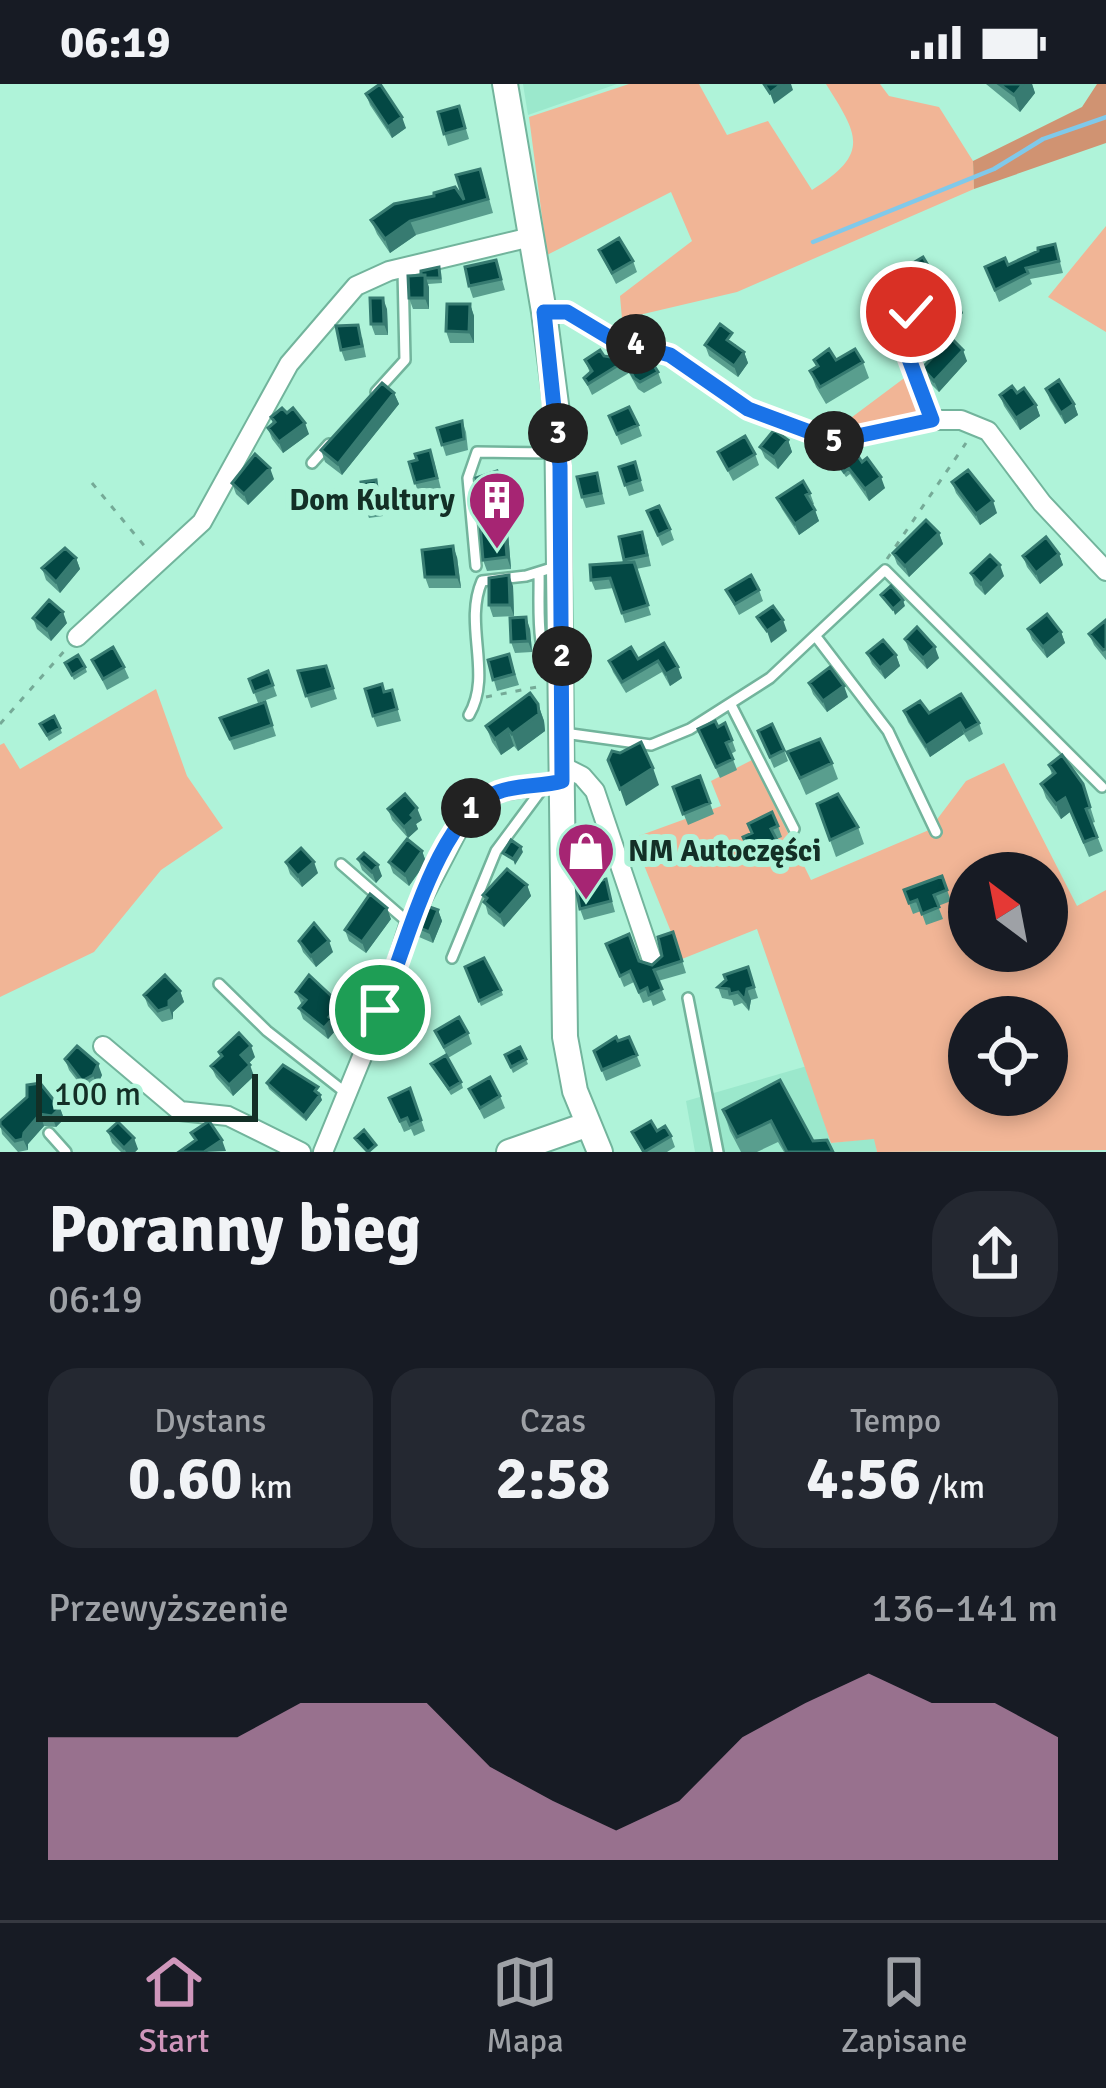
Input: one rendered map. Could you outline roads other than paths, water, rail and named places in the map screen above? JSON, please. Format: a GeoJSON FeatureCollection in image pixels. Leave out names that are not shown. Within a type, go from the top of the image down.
{"type":"FeatureCollection","features":[{"type":"Feature","properties":{"kind":"main road"},"geometry":{"type":"LineString","coordinates":[[506,84],[544,312],[559,453],[550,569],[562,685],[557,777],[565,1037],[569,1070],[600,1152]]}},
{"type":"Feature","properties":{"kind":"main road"},"geometry":{"type":"LineString","coordinates":[[509,1152],[586,1124]]}},
{"type":"Feature","properties":{"kind":"street"},"geometry":{"type":"LineString","coordinates":[[76,637],[202,522],[289,364],[356,286],[403,267],[531,237]]}},
{"type":"Feature","properties":{"kind":"street"},"geometry":{"type":"LineString","coordinates":[[544,312],[567,312],[612,339],[670,355],[748,409],[834,441],[932,420],[961,421],[988,431],[1042,503],[1106,571]]}},
{"type":"Feature","properties":{"kind":"street"},"geometry":{"type":"LineString","coordinates":[[323,1152],[386,998],[410,924],[469,809],[497,792],[557,777],[582,776],[595,791],[653,963]]}},
{"type":"Feature","properties":{"kind":"street"},"geometry":{"type":"LineString","coordinates":[[103,1046],[180,1111],[228,1116],[301,1152]]}},
{"type":"Feature","properties":{"kind":"lane"},"geometry":{"type":"LineString","coordinates":[[374,394],[405,360],[403,267]]}},
{"type":"Feature","properties":{"kind":"lane"},"geometry":{"type":"LineString","coordinates":[[897,327],[942,292]]}},
{"type":"Feature","properties":{"kind":"lane"},"geometry":{"type":"LineString","coordinates":[[887,303],[932,420]]}},
{"type":"Feature","properties":{"kind":"lane"},"geometry":{"type":"LineString","coordinates":[[911,365],[923,361]]}},
{"type":"Feature","properties":{"kind":"lane"},"geometry":{"type":"LineString","coordinates":[[312,463],[343,428]]}},
{"type":"Feature","properties":{"kind":"lane"},"geometry":{"type":"LineString","coordinates":[[476,566],[468,478],[477,452],[559,453]]}},
{"type":"Feature","properties":{"kind":"lane"},"geometry":{"type":"LineString","coordinates":[[562,732],[651,745],[731,705],[818,638],[885,562],[1102,787]]}},
{"type":"Feature","properties":{"kind":"lane"},"geometry":{"type":"LineString","coordinates":[[469,715],[481,686],[475,627],[482,581],[550,569]]}},
{"type":"Feature","properties":{"kind":"lane"},"geometry":{"type":"LineString","coordinates":[[818,638],[888,731],[936,832]]}},
{"type":"Feature","properties":{"kind":"lane"},"geometry":{"type":"LineString","coordinates":[[731,705],[794,829]]}},
{"type":"Feature","properties":{"kind":"lane"},"geometry":{"type":"LineString","coordinates":[[452,958],[496,851],[557,777]]}},
{"type":"Feature","properties":{"kind":"lane"},"geometry":{"type":"LineString","coordinates":[[341,864],[410,924]]}},
{"type":"Feature","properties":{"kind":"lane"},"geometry":{"type":"LineString","coordinates":[[219,984],[267,1031],[346,1093]]}},
{"type":"Feature","properties":{"kind":"lane"},"geometry":{"type":"LineString","coordinates":[[688,998],[718,1152]]}},
{"type":"Feature","properties":{"kind":"lane"},"geometry":{"type":"LineString","coordinates":[[49,1133],[66,1152]]}},
{"type":"Feature","properties":{"kind":"waterway"},"geometry":{"type":"LineString","coordinates":[[813,242],[994,169],[1043,139],[1106,117]]}},
{"type":"Feature","properties":{"kind":"place","name":"Dom Kultury"},"geometry":{"type":"Point","coordinates":[497,551]}},
{"type":"Feature","properties":{"kind":"place","name":"NM Autoczęści"},"geometry":{"type":"Point","coordinates":[586,902]}}]}
